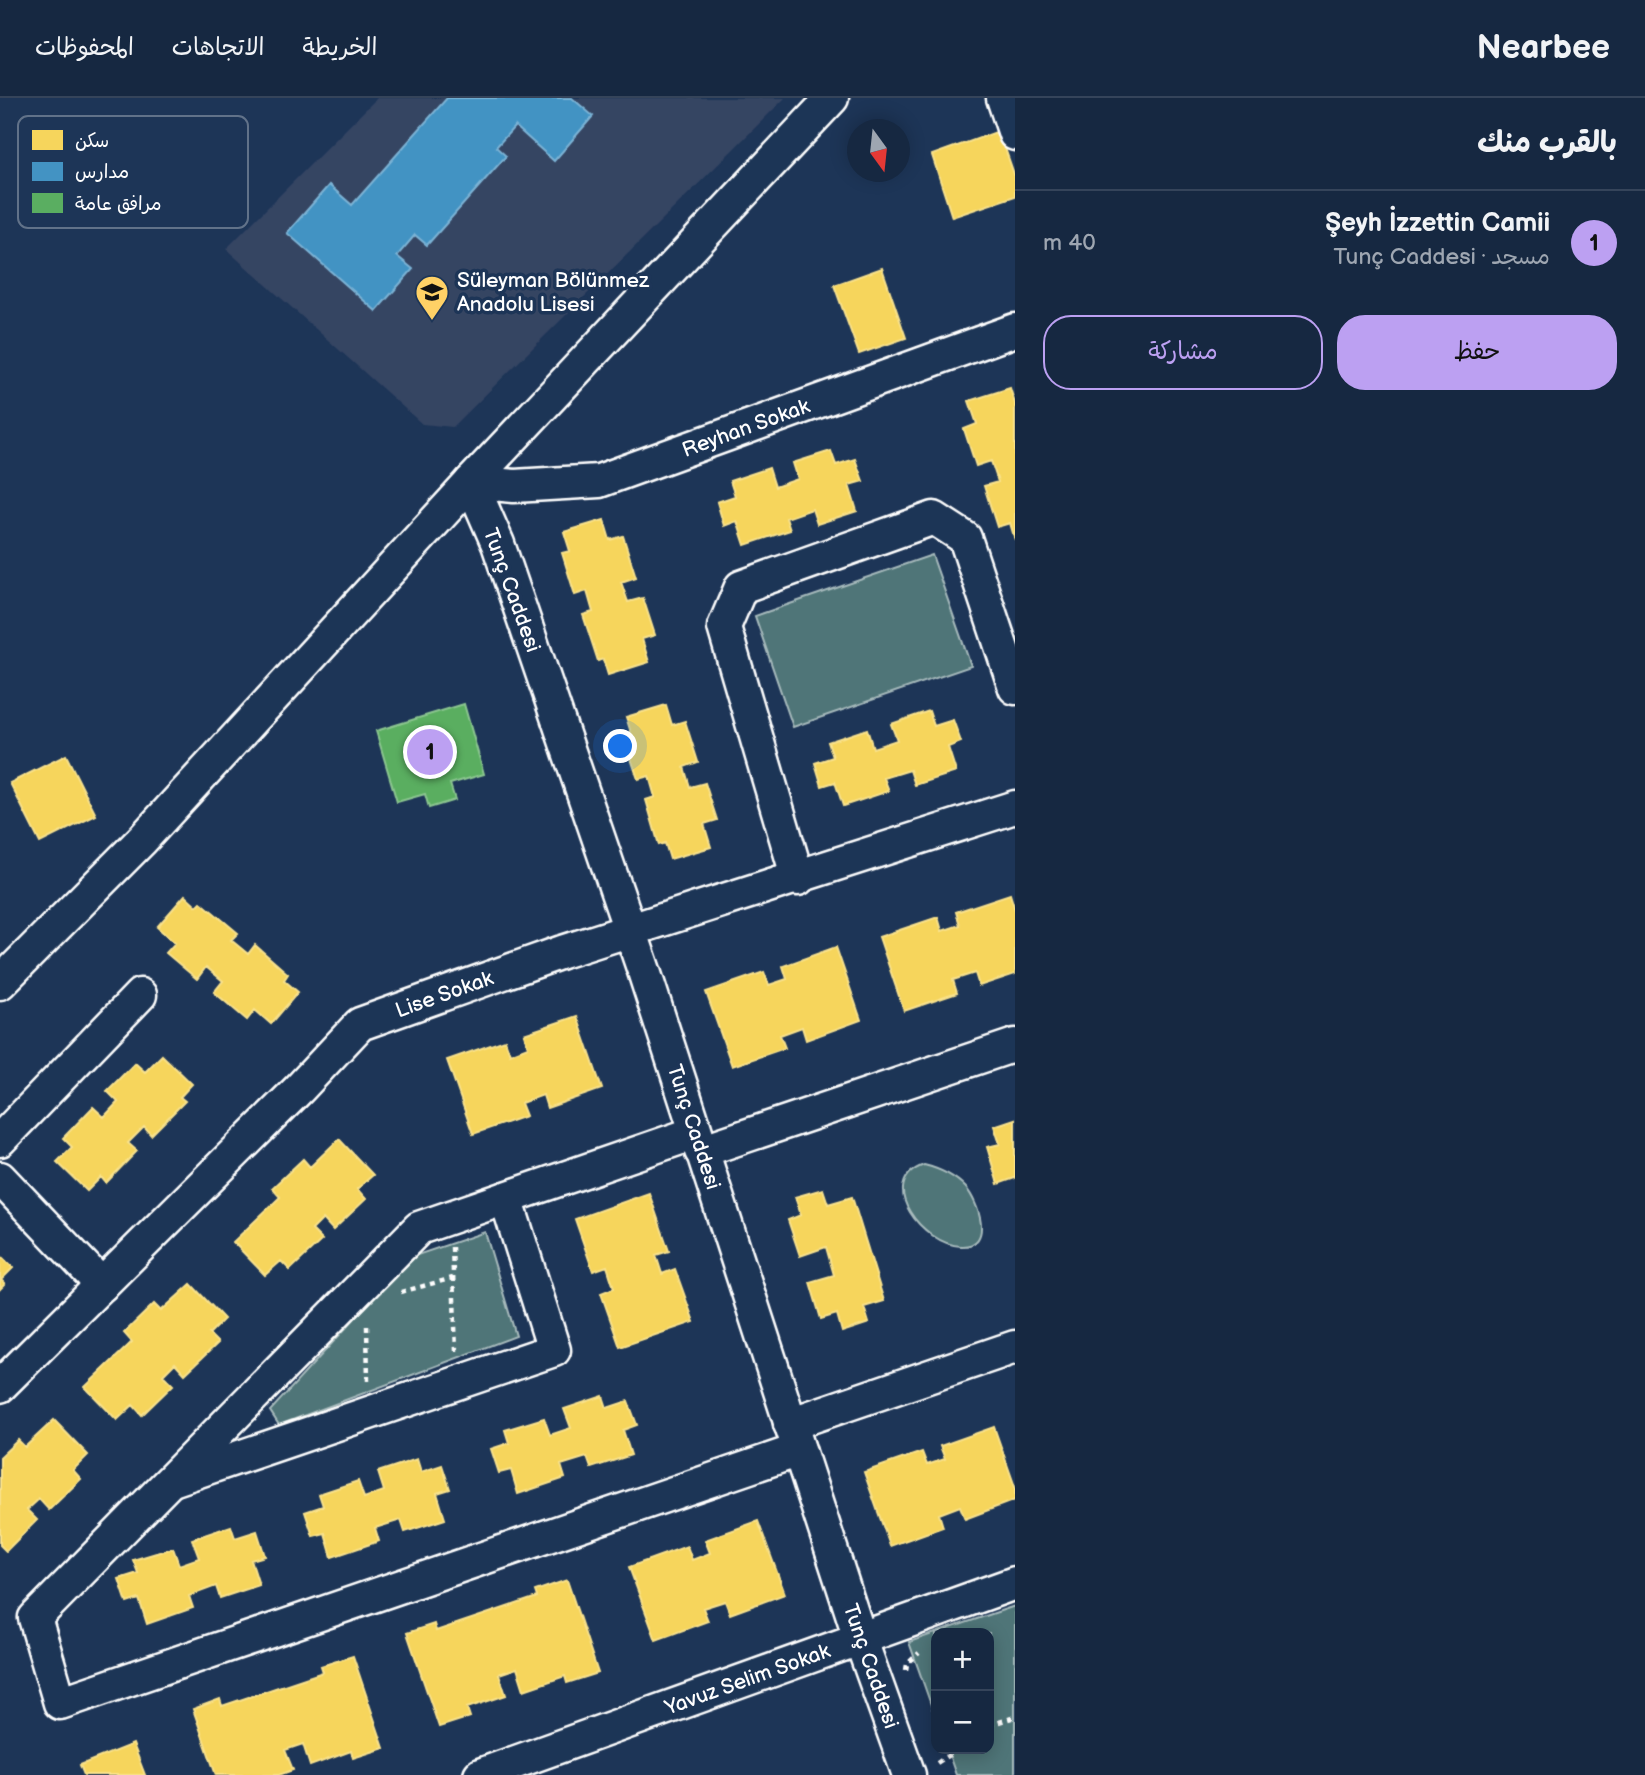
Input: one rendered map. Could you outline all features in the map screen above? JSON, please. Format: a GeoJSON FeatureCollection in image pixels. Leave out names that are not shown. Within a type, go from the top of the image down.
{"type":"FeatureCollection","features":[{"type":"Feature","properties":{"kind":"street"},"geometry":{"type":"LineString","coordinates":[[0,983],[142,840],[471,482],[832,98]]}},
{"type":"Feature","properties":{"kind":"street"},"geometry":{"type":"LineString","coordinates":[[1003,98],[1015,134]]}},
{"type":"Feature","properties":{"kind":"street","name":"Reyhan Sokak"},"geometry":{"type":"LineString","coordinates":[[471,482],[514,486],[599,481],[1015,330]]}},
{"type":"Feature","properties":{"kind":"street","name":"Tunç Caddesi"},"geometry":{"type":"LineString","coordinates":[[471,482],[498,544],[631,932],[860,1638],[921,1770]]}},
{"type":"Feature","properties":{"kind":"street"},"geometry":{"type":"LineString","coordinates":[[798,879],[724,627],[741,587],[934,518],[965,538],[1015,688]]}},
{"type":"Feature","properties":{"kind":"street","name":"Lise Sokak"},"geometry":{"type":"LineString","coordinates":[[0,1386],[299,1089],[360,1024],[562,952],[798,879],[1015,807]]}},
{"type":"Feature","properties":{"kind":"street"},"geometry":{"type":"LineString","coordinates":[[0,1140],[140,995]]}},
{"type":"Feature","properties":{"kind":"street"},"geometry":{"type":"LineString","coordinates":[[1015,1045],[506,1198],[419,1228],[365,1292],[171,1480],[35,1618],[60,1703],[794,1437],[1015,1346]]}},
{"type":"Feature","properties":{"kind":"street"},"geometry":{"type":"LineString","coordinates":[[0,1178],[102,1285]]}},
{"type":"Feature","properties":{"kind":"street"},"geometry":{"type":"LineString","coordinates":[[171,1480],[554,1350],[506,1198]]}},
{"type":"Feature","properties":{"kind":"street","name":"Yavuz Selim Sokak"},"geometry":{"type":"LineString","coordinates":[[480,1775],[1015,1583]]}},
{"type":"Feature","properties":{"kind":"path"},"geometry":{"type":"LineString","coordinates":[[451,1217],[457,1383]]}},
{"type":"Feature","properties":{"kind":"path"},"geometry":{"type":"LineString","coordinates":[[369,1413],[365,1292],[453,1278]]}},
{"type":"Feature","properties":{"kind":"path"},"geometry":{"type":"LineString","coordinates":[[994,1723],[1015,1717]]}},
{"type":"Feature","properties":{"kind":"path"},"geometry":{"type":"LineString","coordinates":[[921,1770],[944,1761],[948,1754]]}},
{"type":"Feature","properties":{"kind":"shaded area","name":"Süleyman Bölünmez Anadolu Lisesi"},"geometry":{"type":"Polygon","coordinates":[[[377,98],[785,98],[453,427],[422,424],[226,249],[377,98]]]}},
{"type":"Feature","properties":{"kind":"green space"},"geometry":{"type":"Polygon","coordinates":[[[932,555],[971,666],[793,727],[755,616],[932,555]]]}},
{"type":"Feature","properties":{"kind":"green space"},"geometry":{"type":"Polygon","coordinates":[[[924,1165],[952,1176],[971,1195],[979,1213],[981,1232],[978,1239],[971,1244],[961,1246],[947,1243],[920,1225],[910,1212],[904,1198],[903,1185],[910,1174],[924,1165]]]}},
{"type":"Feature","properties":{"kind":"green space"},"geometry":{"type":"Polygon","coordinates":[[[485,1232],[516,1336],[279,1425],[270,1411],[411,1257],[485,1232]]]}},
{"type":"Feature","properties":{"kind":"green space"},"geometry":{"type":"Polygon","coordinates":[[[1015,1606],[1015,1775],[956,1775],[949,1754],[994,1754],[994,1628],[950,1628],[1015,1606]]]}},
{"type":"Feature","properties":{"kind":"green space"},"geometry":{"type":"Polygon","coordinates":[[[931,1635],[931,1705],[909,1642],[931,1635]]]}},
{"type":"Feature","properties":{"kind":"building: سكن"},"geometry":{"type":"Polygon","coordinates":[[[999,131],[1015,177],[1015,196],[952,217],[932,155],[999,131]]]}},
{"type":"Feature","properties":{"kind":"building: سكن"},"geometry":{"type":"Polygon","coordinates":[[[882,268],[906,338],[859,354],[834,285],[882,268]]]}},
{"type":"Feature","properties":{"kind":"building: سكن"},"geometry":{"type":"Polygon","coordinates":[[[1010,388],[1015,404],[1015,540],[1010,523],[997,527],[984,486],[998,482],[991,461],[976,466],[964,429],[977,424],[969,401],[1010,388]]]}},
{"type":"Feature","properties":{"kind":"building: سكن"},"geometry":{"type":"Polygon","coordinates":[[[831,451],[836,465],[855,459],[863,481],[849,485],[857,511],[817,524],[812,509],[786,518],[790,530],[745,545],[737,521],[724,526],[717,502],[735,496],[730,481],[769,468],[775,487],[798,479],[793,463],[831,451]]]}},
{"type":"Feature","properties":{"kind":"building: سكن"},"geometry":{"type":"Polygon","coordinates":[[[604,520],[610,540],[623,536],[636,577],[621,582],[628,602],[643,598],[655,635],[642,639],[649,662],[608,675],[603,659],[598,661],[583,615],[593,612],[587,591],[575,595],[562,553],[570,551],[564,532],[604,520]]]}},
{"type":"Feature","properties":{"kind":"building: سكن"},"geometry":{"type":"Polygon","coordinates":[[[666,705],[672,725],[685,721],[698,762],[684,767],[690,787],[705,783],[717,820],[704,824],[711,847],[670,859],[665,843],[659,845],[646,800],[655,797],[649,776],[638,779],[624,738],[632,736],[626,717],[666,705]]]}},
{"type":"Feature","properties":{"kind":"building: سكن"},"geometry":{"type":"Polygon","coordinates":[[[929,711],[934,726],[953,720],[961,742],[948,747],[956,772],[915,785],[910,770],[884,778],[889,791],[843,806],[835,782],[822,786],[815,763],[833,757],[828,742],[867,729],[873,748],[897,740],[891,724],[929,711]]]}},
{"type":"Feature","properties":{"kind":"building: سكن"},"geometry":{"type":"Polygon","coordinates":[[[66,755],[96,815],[40,843],[10,783],[66,755]]]}},
{"type":"Feature","properties":{"kind":"building: سكن"},"geometry":{"type":"Polygon","coordinates":[[[1010,894],[1015,910],[1015,974],[979,986],[975,973],[953,980],[957,993],[904,1011],[879,937],[938,917],[942,931],[960,925],[956,912],[1010,894]]]}},
{"type":"Feature","properties":{"kind":"building: سكن"},"geometry":{"type":"Polygon","coordinates":[[[185,895],[197,906],[201,902],[238,933],[231,940],[248,954],[255,945],[288,974],[284,980],[298,992],[271,1024],[255,1010],[247,1020],[214,992],[223,981],[206,967],[197,979],[166,953],[175,943],[157,927],[185,895]]]}},
{"type":"Feature","properties":{"kind":"building: سكن"},"geometry":{"type":"Polygon","coordinates":[[[836,947],[861,1020],[806,1040],[802,1027],[780,1035],[785,1048],[732,1066],[706,992],[764,972],[769,985],[787,979],[783,966],[836,947]]]}},
{"type":"Feature","properties":{"kind":"building: سكن"},"geometry":{"type":"Polygon","coordinates":[[[577,1016],[602,1089],[547,1108],[543,1095],[521,1103],[526,1116],[473,1134],[447,1060],[505,1040],[510,1054],[528,1047],[524,1034],[577,1016]]]}},
{"type":"Feature","properties":{"kind":"building: سكن"},"geometry":{"type":"Polygon","coordinates":[[[162,1055],[192,1084],[180,1097],[185,1101],[151,1135],[144,1127],[128,1143],[137,1151],[106,1183],[101,1177],[87,1191],[57,1162],[72,1147],[63,1138],[93,1107],[104,1117],[118,1102],[107,1091],[135,1063],[145,1072],[162,1055]]]}},
{"type":"Feature","properties":{"kind":"building: سكن"},"geometry":{"type":"Polygon","coordinates":[[[1015,1119],[1015,1178],[998,1184],[987,1147],[1000,1144],[994,1126],[1015,1119]]]}},
{"type":"Feature","properties":{"kind":"building: سكن"},"geometry":{"type":"Polygon","coordinates":[[[339,1139],[373,1175],[357,1189],[366,1199],[333,1230],[323,1219],[312,1230],[322,1240],[290,1270],[281,1261],[265,1275],[233,1242],[280,1197],[272,1188],[303,1159],[310,1167],[339,1139]]]}},
{"type":"Feature","properties":{"kind":"building: سكن"},"geometry":{"type":"Polygon","coordinates":[[[823,1189],[828,1204],[852,1197],[884,1301],[864,1307],[869,1323],[842,1332],[837,1314],[821,1319],[810,1282],[834,1275],[826,1247],[800,1256],[788,1220],[801,1215],[795,1197],[823,1189]]]}},
{"type":"Feature","properties":{"kind":"building: سكن"},"geometry":{"type":"Polygon","coordinates":[[[649,1193],[669,1251],[656,1255],[662,1274],[675,1269],[694,1322],[620,1347],[601,1293],[614,1288],[607,1266],[593,1271],[575,1219],[649,1193]]]}},
{"type":"Feature","properties":{"kind":"building: سكن"},"geometry":{"type":"Polygon","coordinates":[[[0,1255],[13,1268],[1,1280],[5,1284],[0,1289],[0,1255]]]}},
{"type":"Feature","properties":{"kind":"building: سكن"},"geometry":{"type":"Polygon","coordinates":[[[191,1284],[224,1319],[209,1334],[218,1343],[185,1374],[175,1363],[163,1375],[173,1385],[142,1415],[133,1405],[117,1420],[85,1387],[132,1342],[124,1333],[154,1304],[161,1311],[191,1284]]]}},
{"type":"Feature","properties":{"kind":"building: سكن"},"geometry":{"type":"Polygon","coordinates":[[[603,1396],[607,1408],[628,1401],[637,1425],[623,1430],[631,1455],[591,1468],[587,1457],[561,1465],[565,1478],[518,1494],[511,1470],[499,1473],[491,1449],[509,1443],[505,1430],[544,1418],[550,1435],[571,1428],[564,1409],[603,1396]]]}},
{"type":"Feature","properties":{"kind":"building: سكن"},"geometry":{"type":"Polygon","coordinates":[[[54,1420],[88,1455],[73,1470],[81,1479],[49,1510],[39,1499],[27,1510],[37,1520],[6,1551],[0,1545],[0,1457],[18,1440],[25,1447],[54,1420]]]}},
{"type":"Feature","properties":{"kind":"building: سكن"},"geometry":{"type":"Polygon","coordinates":[[[994,1427],[1015,1487],[1015,1500],[965,1519],[960,1506],[939,1514],[943,1527],[890,1546],[864,1472],[922,1452],[927,1465],[945,1459],[940,1446],[994,1427]]]}},
{"type":"Feature","properties":{"kind":"building: سكن"},"geometry":{"type":"Polygon","coordinates":[[[417,1459],[421,1472],[442,1465],[450,1489],[437,1493],[445,1519],[405,1532],[401,1520],[375,1528],[379,1541],[332,1557],[325,1533],[313,1536],[305,1512],[323,1506],[319,1494],[358,1481],[364,1498],[384,1491],[378,1472],[417,1459]]]}},
{"type":"Feature","properties":{"kind":"building: سكن"},"geometry":{"type":"Polygon","coordinates":[[[758,1521],[785,1594],[730,1614],[725,1601],[703,1608],[708,1621],[656,1640],[629,1567],[687,1546],[692,1560],[710,1553],[705,1540],[758,1521]]]}},
{"type":"Feature","properties":{"kind":"building: سكن"},"geometry":{"type":"Polygon","coordinates":[[[231,1526],[235,1538],[257,1531],[265,1556],[251,1560],[259,1585],[220,1598],[216,1586],[189,1596],[193,1608],[147,1624],[139,1599],[127,1603],[119,1579],[138,1573],[133,1560],[173,1548],[179,1565],[199,1558],[192,1539],[231,1526]]]}},
{"type":"Feature","properties":{"kind":"building: سكن"},"geometry":{"type":"Polygon","coordinates":[[[567,1580],[598,1673],[567,1683],[565,1676],[524,1690],[517,1668],[499,1674],[506,1695],[467,1708],[470,1717],[439,1727],[407,1633],[434,1624],[436,1631],[537,1597],[535,1591],[567,1580]]]}},
{"type":"Feature","properties":{"kind":"building: سكن"},"geometry":{"type":"Polygon","coordinates":[[[353,1656],[384,1748],[353,1758],[351,1751],[310,1766],[303,1744],[285,1750],[293,1770],[279,1775],[216,1775],[193,1709],[220,1699],[222,1706],[323,1672],[321,1666],[353,1656]]]}},
{"type":"Feature","properties":{"kind":"building: سكن"},"geometry":{"type":"Polygon","coordinates":[[[133,1744],[145,1775],[84,1775],[80,1765],[133,1744]]]}},
{"type":"Feature","properties":{"kind":"building: مدارس"},"geometry":{"type":"Polygon","coordinates":[[[447,98],[572,98],[593,116],[554,161],[515,126],[496,147],[506,156],[427,245],[415,235],[397,256],[413,269],[376,311],[287,233],[329,185],[352,205],[447,98]]]}},
{"type":"Feature","properties":{"kind":"building: مرافق عامة"},"geometry":{"type":"Polygon","coordinates":[[[464,704],[484,774],[450,784],[455,800],[429,808],[425,794],[397,802],[376,731],[464,704]]]}},
{"type":"Feature","properties":{"kind":"place","name":"Süleyman Bölünmez Anadolu Lisesi"},"geometry":{"type":"Point","coordinates":[432,322]}},
{"type":"Feature","properties":{"kind":"place","name":"Şeyh İzzettin Camii"},"geometry":{"type":"Point","coordinates":[430,752]}}]}
